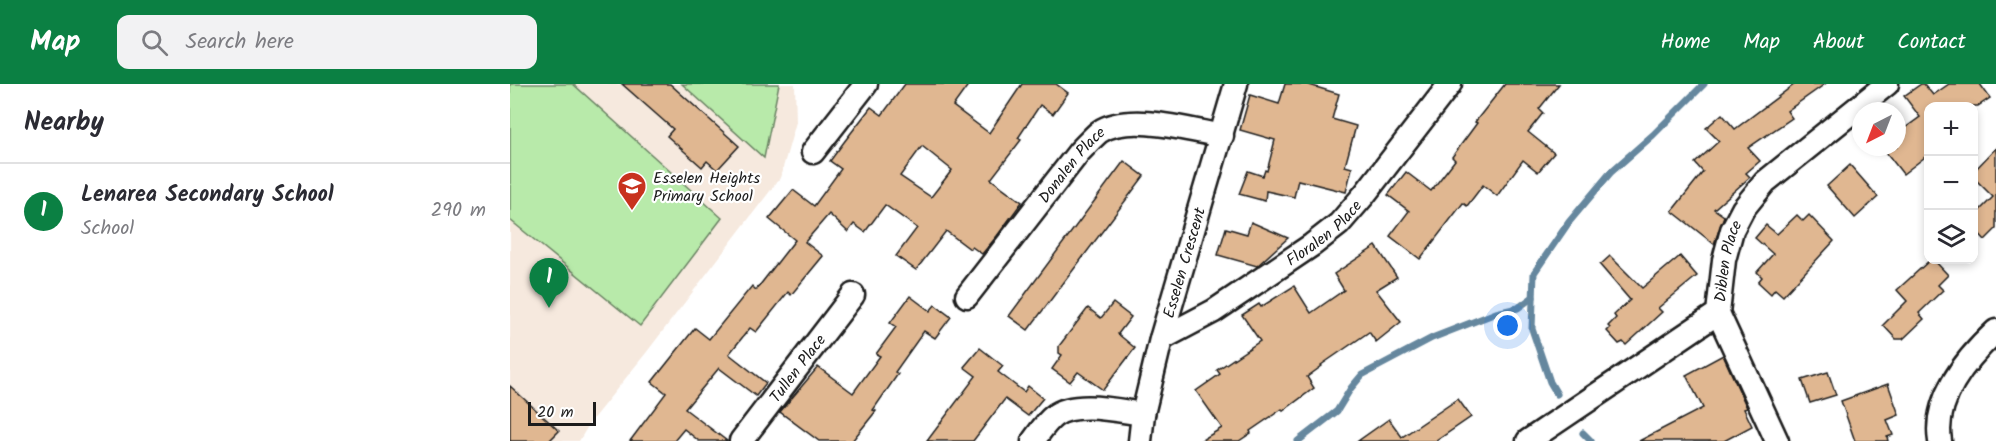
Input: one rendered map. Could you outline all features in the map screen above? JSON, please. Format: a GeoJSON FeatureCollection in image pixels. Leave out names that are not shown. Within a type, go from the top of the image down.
{"type":"FeatureCollection","features":[{"type":"Feature","properties":{"kind":"street"},"geometry":{"type":"LineString","coordinates":[[813,152],[866,84]]}},
{"type":"Feature","properties":{"kind":"street","name":"Esselen Crescent"},"geometry":{"type":"LineString","coordinates":[[1140,441],[1143,414],[1161,339],[1236,84]]}},
{"type":"Feature","properties":{"kind":"street","name":"Floralen Place"},"geometry":{"type":"LineString","coordinates":[[1161,339],[1214,311],[1312,245],[1339,224],[1365,195],[1450,84]]}},
{"type":"Feature","properties":{"kind":"street","name":"Diblen Place"},"geometry":{"type":"LineString","coordinates":[[1528,441],[1718,313],[1724,260],[1732,230],[1743,209],[1765,183],[1887,84]]}},
{"type":"Feature","properties":{"kind":"street","name":"Donalen Place"},"geometry":{"type":"LineString","coordinates":[[967,296],[1080,152],[1100,132],[1113,126],[1132,122],[1222,135]]}},
{"type":"Feature","properties":{"kind":"street","name":"Tullen Place"},"geometry":{"type":"LineString","coordinates":[[741,441],[853,295]]}},
{"type":"Feature","properties":{"kind":"street"},"geometry":{"type":"LineString","coordinates":[[1718,313],[1777,441]]}},
{"type":"Feature","properties":{"kind":"street"},"geometry":{"type":"LineString","coordinates":[[1940,441],[1942,409],[1950,389],[1964,366],[1996,330]]}},
{"type":"Feature","properties":{"kind":"street"},"geometry":{"type":"LineString","coordinates":[[1033,441],[1053,417],[1064,410],[1078,407],[1143,414]]}},
{"type":"Feature","properties":{"kind":"shaded area","name":"Esselen Heights Primary School"},"geometry":{"type":"Polygon","coordinates":[[[510,84],[795,84],[796,122],[780,178],[591,421],[579,441],[510,441],[510,84]]]}},
{"type":"Feature","properties":{"kind":"green space"},"geometry":{"type":"Polygon","coordinates":[[[510,84],[573,84],[722,218],[640,326],[510,220],[510,84]]]}},
{"type":"Feature","properties":{"kind":"green space"},"geometry":{"type":"Polygon","coordinates":[[[682,84],[779,84],[764,158],[682,84]]]}},
{"type":"Feature","properties":{"kind":"building"},"geometry":{"type":"Polygon","coordinates":[[[622,84],[670,84],[739,146],[717,170],[707,161],[702,167],[667,136],[673,129],[622,84]]]}},
{"type":"Feature","properties":{"kind":"building"},"geometry":{"type":"Polygon","coordinates":[[[905,84],[969,84],[953,106],[989,133],[1022,84],[1056,84],[1068,93],[1053,114],[1040,105],[1018,138],[1021,140],[991,179],[1022,202],[982,254],[972,247],[970,249],[946,231],[916,270],[896,256],[917,228],[885,205],[865,232],[854,224],[848,232],[829,214],[805,242],[823,256],[791,295],[788,292],[756,332],[750,328],[729,354],[766,383],[756,396],[719,368],[685,409],[727,441],[699,441],[684,429],[674,441],[630,441],[666,393],[652,382],[695,328],[709,339],[752,286],[756,290],[795,240],[769,219],[793,190],[814,206],[841,169],[830,161],[844,142],[871,107],[882,115],[905,84]],[[922,146],[900,176],[931,197],[952,170],[922,146]]]}},
{"type":"Feature","properties":{"kind":"building"},"geometry":{"type":"Polygon","coordinates":[[[1285,84],[1306,84],[1339,94],[1332,119],[1356,126],[1345,166],[1352,168],[1346,192],[1298,180],[1294,197],[1266,191],[1265,201],[1239,194],[1248,171],[1263,176],[1265,170],[1267,171],[1275,140],[1240,130],[1250,95],[1279,104],[1285,84]]]}},
{"type":"Feature","properties":{"kind":"building"},"geometry":{"type":"Polygon","coordinates":[[[1505,84],[1559,84],[1539,109],[1543,113],[1528,132],[1554,153],[1538,172],[1523,160],[1497,196],[1483,185],[1467,206],[1463,203],[1420,259],[1390,236],[1409,211],[1388,195],[1406,172],[1431,191],[1455,160],[1452,157],[1477,123],[1475,122],[1505,84]]]}},
{"type":"Feature","properties":{"kind":"building"},"geometry":{"type":"Polygon","coordinates":[[[1795,84],[1825,84],[1787,111],[1792,118],[1748,148],[1760,161],[1746,173],[1750,177],[1714,209],[1724,216],[1714,244],[1672,211],[1703,172],[1695,163],[1719,141],[1706,128],[1722,114],[1735,129],[1795,84]]]}},
{"type":"Feature","properties":{"kind":"building"},"geometry":{"type":"Polygon","coordinates":[[[1921,84],[1924,84],[1933,95],[1949,84],[1980,84],[1990,98],[1978,106],[1978,102],[1924,102],[1924,158],[1903,174],[1889,156],[1906,156],[1906,127],[1920,117],[1904,96],[1921,84]]]}},
{"type":"Feature","properties":{"kind":"building"},"geometry":{"type":"Polygon","coordinates":[[[1996,148],[1996,229],[1985,240],[1978,232],[1978,212],[1993,197],[1978,182],[1978,167],[1996,148]]]}},
{"type":"Feature","properties":{"kind":"building"},"geometry":{"type":"Polygon","coordinates":[[[1124,161],[1144,176],[1028,330],[1009,316],[1124,161]]]}},
{"type":"Feature","properties":{"kind":"building"},"geometry":{"type":"Polygon","coordinates":[[[1850,165],[1878,197],[1855,218],[1827,186],[1850,165]]]}},
{"type":"Feature","properties":{"kind":"building"},"geometry":{"type":"Polygon","coordinates":[[[1797,215],[1803,221],[1809,215],[1834,241],[1783,296],[1775,289],[1771,294],[1758,282],[1762,277],[1757,272],[1773,254],[1755,238],[1766,225],[1777,234],[1797,215]]]}},
{"type":"Feature","properties":{"kind":"building"},"geometry":{"type":"Polygon","coordinates":[[[1251,222],[1288,238],[1257,266],[1218,255],[1226,228],[1247,234],[1251,222]]]}},
{"type":"Feature","properties":{"kind":"building"},"geometry":{"type":"Polygon","coordinates":[[[1376,246],[1397,277],[1376,290],[1401,322],[1376,342],[1369,332],[1321,365],[1307,377],[1314,388],[1283,411],[1282,409],[1250,431],[1251,433],[1239,441],[1200,441],[1222,428],[1196,391],[1220,374],[1217,370],[1260,341],[1242,315],[1259,304],[1261,307],[1294,286],[1311,313],[1344,290],[1334,274],[1376,246]]]}},
{"type":"Feature","properties":{"kind":"building"},"geometry":{"type":"Polygon","coordinates":[[[1610,256],[1642,288],[1680,256],[1697,276],[1658,308],[1662,312],[1626,345],[1623,342],[1619,344],[1607,331],[1610,328],[1608,326],[1616,318],[1614,315],[1630,300],[1600,265],[1610,256]]]}},
{"type":"Feature","properties":{"kind":"building"},"geometry":{"type":"Polygon","coordinates":[[[1926,264],[1938,264],[1948,275],[1938,285],[1943,290],[1919,313],[1924,319],[1903,339],[1896,339],[1883,325],[1907,301],[1897,290],[1926,264]]]}},
{"type":"Feature","properties":{"kind":"building"},"geometry":{"type":"Polygon","coordinates":[[[910,296],[930,311],[935,305],[951,317],[935,338],[924,331],[895,372],[898,374],[873,410],[876,411],[852,441],[819,441],[780,412],[818,367],[853,393],[880,356],[876,354],[896,327],[890,323],[910,296]]]}},
{"type":"Feature","properties":{"kind":"building"},"geometry":{"type":"Polygon","coordinates":[[[1113,303],[1131,317],[1118,334],[1135,348],[1103,390],[1078,372],[1070,382],[1052,369],[1062,355],[1059,353],[1059,346],[1088,308],[1101,318],[1113,303]]]}},
{"type":"Feature","properties":{"kind":"building"},"geometry":{"type":"Polygon","coordinates":[[[980,348],[1003,366],[998,372],[1024,392],[1028,386],[1043,398],[1028,416],[1005,399],[973,441],[927,441],[976,376],[964,367],[980,348]]]}},
{"type":"Feature","properties":{"kind":"building"},"geometry":{"type":"Polygon","coordinates":[[[1723,355],[1747,408],[1744,409],[1752,426],[1724,441],[1639,441],[1703,408],[1686,375],[1723,355]]]}},
{"type":"Feature","properties":{"kind":"building"},"geometry":{"type":"Polygon","coordinates":[[[1828,372],[1836,395],[1810,403],[1802,380],[1828,372]]]}},
{"type":"Feature","properties":{"kind":"building"},"geometry":{"type":"Polygon","coordinates":[[[1888,384],[1899,415],[1887,420],[1893,435],[1887,437],[1888,441],[1855,441],[1841,401],[1888,384]]]}},
{"type":"Feature","properties":{"kind":"building"},"geometry":{"type":"Polygon","coordinates":[[[510,386],[559,431],[549,441],[510,441],[510,386]]]}},
{"type":"Feature","properties":{"kind":"building"},"geometry":{"type":"Polygon","coordinates":[[[1458,399],[1471,417],[1436,441],[1358,441],[1389,419],[1402,437],[1458,399]]]}},
{"type":"Feature","properties":{"kind":"waterway"},"geometry":{"type":"LineString","coordinates":[[1557,394],[1550,382],[1532,329],[1534,273],[1569,222],[1611,172],[1653,135],[1704,84]]}},
{"type":"Feature","properties":{"kind":"waterway"},"geometry":{"type":"LineString","coordinates":[[1298,441],[1337,411],[1362,375],[1432,338],[1496,313],[1518,308],[1533,297]]}},
{"type":"Feature","properties":{"kind":"waterway"},"geometry":{"type":"LineString","coordinates":[[1583,433],[1591,441]]}},
{"type":"Feature","properties":{"kind":"place","name":"Esselen Heights Primary School"},"geometry":{"type":"Point","coordinates":[632,212]}},
{"type":"Feature","properties":{"kind":"place","name":"Lenarea Secondary School"},"geometry":{"type":"Point","coordinates":[549,308]}}]}
